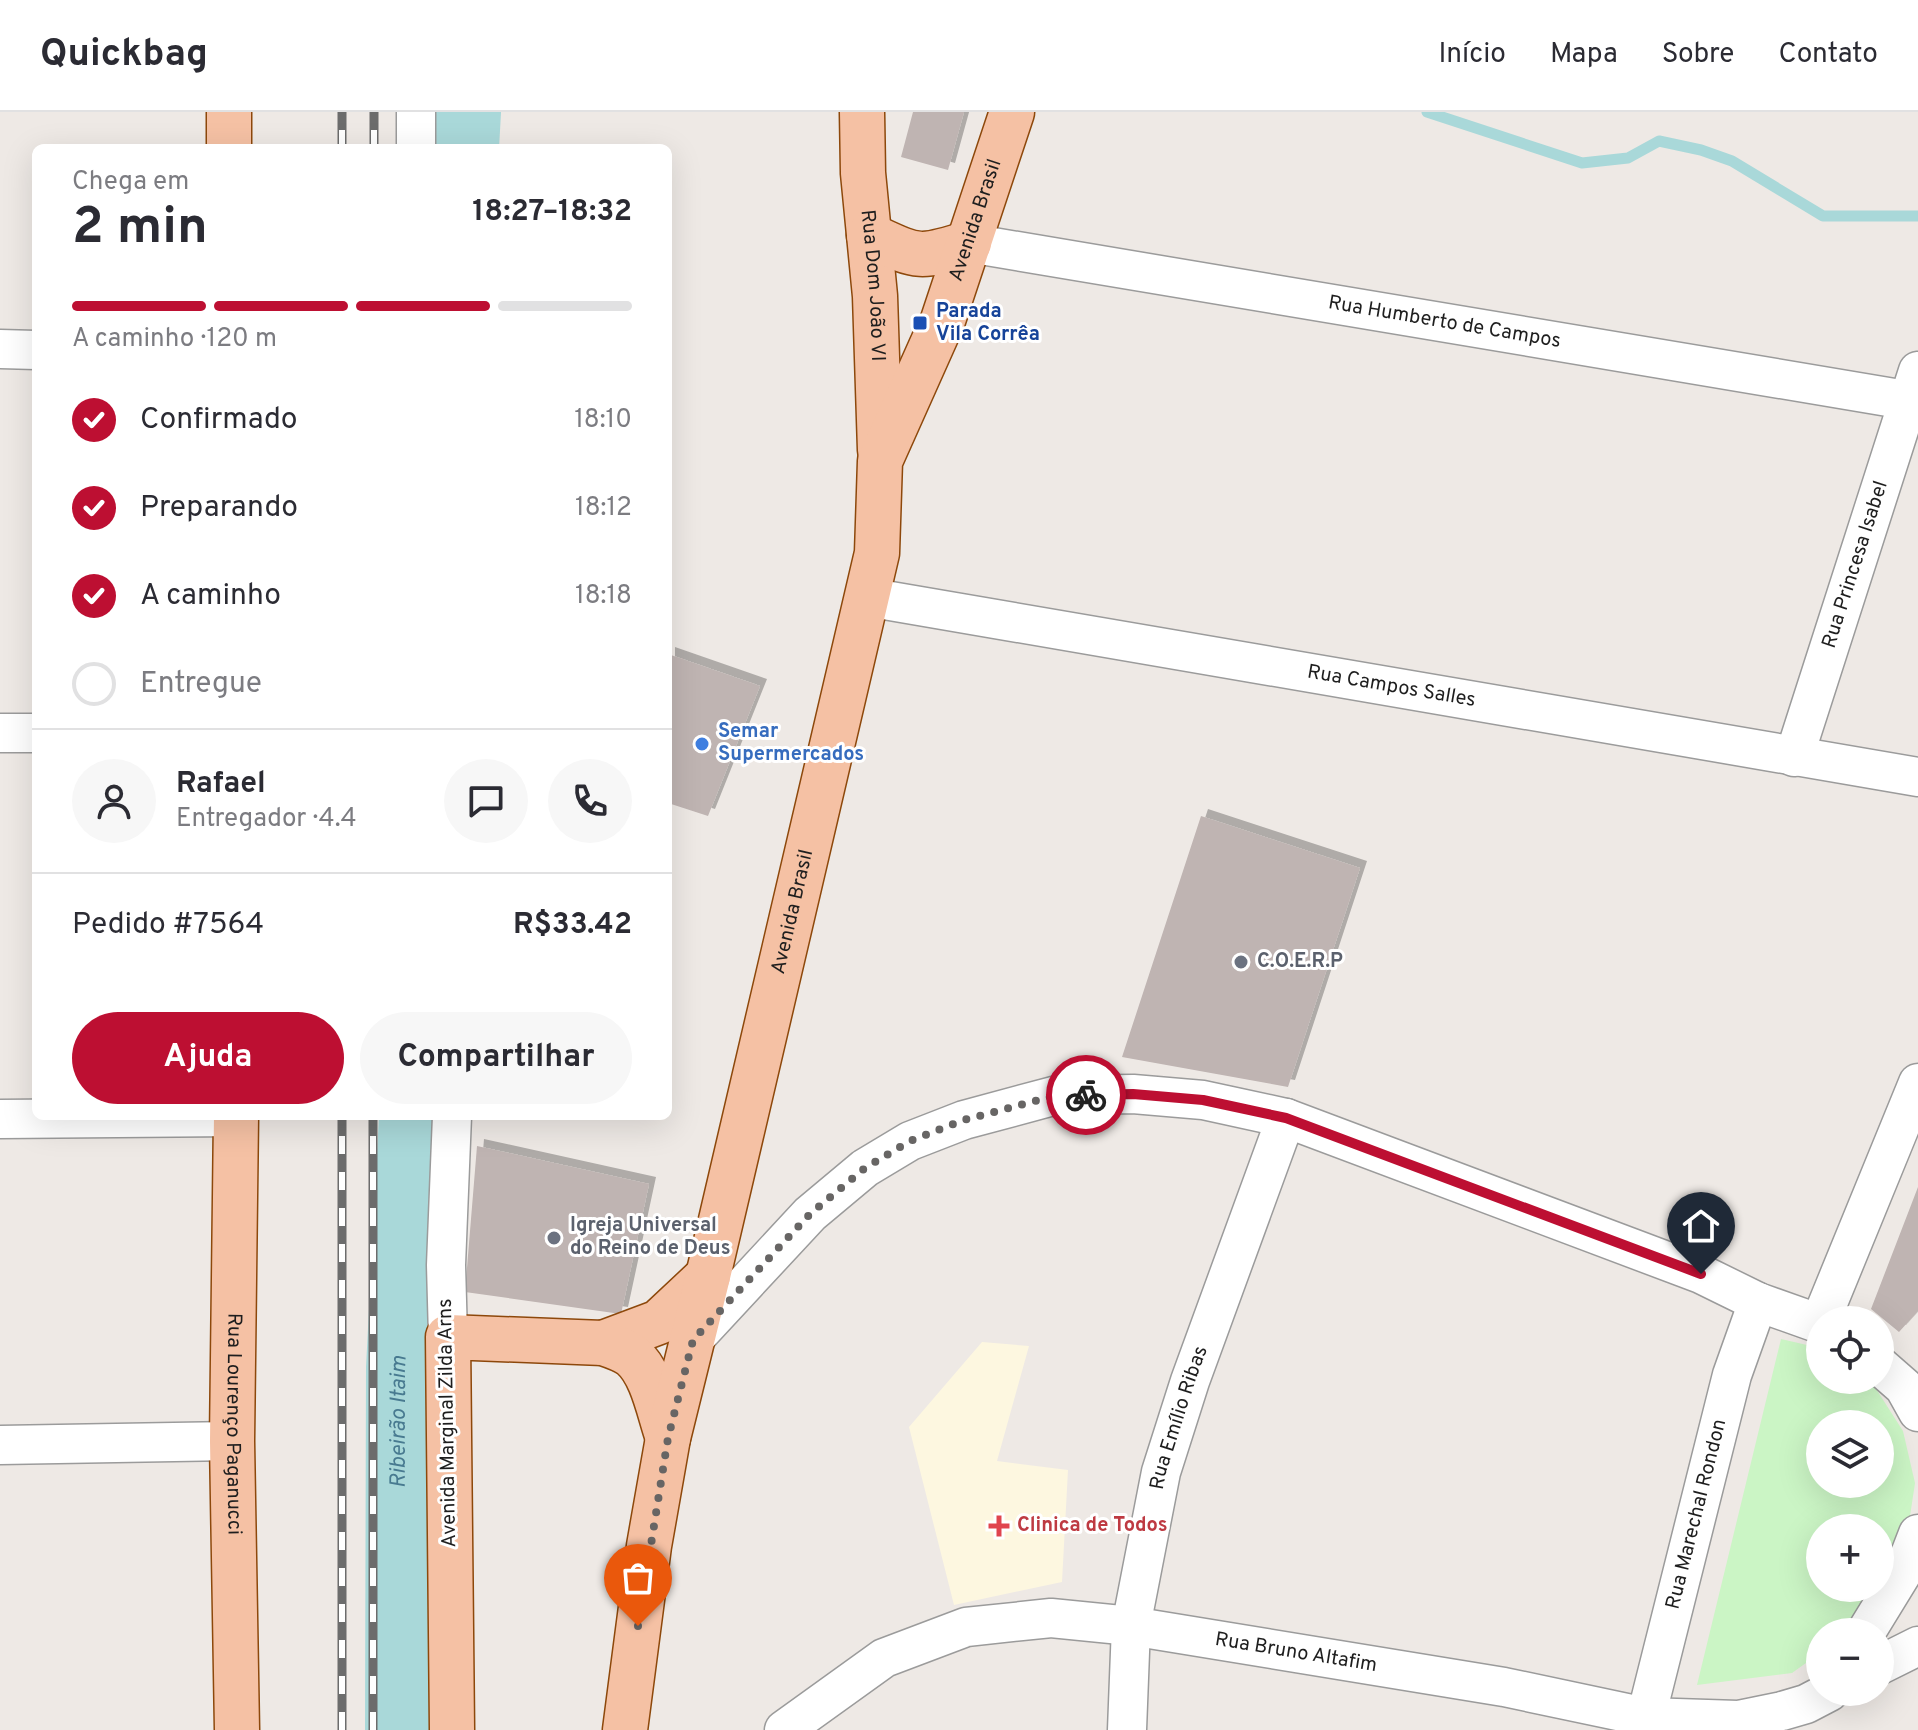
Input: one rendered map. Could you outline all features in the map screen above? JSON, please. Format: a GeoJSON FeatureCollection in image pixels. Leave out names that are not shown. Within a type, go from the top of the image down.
{"type":"FeatureCollection","features":[{"type":"Feature","properties":{"kind":"main road"},"geometry":{"type":"LineString","coordinates":[[229,112],[229,144]]}},
{"type":"Feature","properties":{"kind":"main road","name":"Rua Dom João VI"},"geometry":{"type":"LineString","coordinates":[[862,112],[863,173],[875,296],[880,461]]}},
{"type":"Feature","properties":{"kind":"main road","name":"Avenida Brasil"},"geometry":{"type":"LineString","coordinates":[[625,1730],[647,1561],[668,1438],[877,553],[880,461],[943,320],[1012,112]]}},
{"type":"Feature","properties":{"kind":"main road"},"geometry":{"type":"LineString","coordinates":[[869,235],[920,256],[969,243]]}},
{"type":"Feature","properties":{"kind":"main road","name":"Rua Lourenço Paganucci"},"geometry":{"type":"LineString","coordinates":[[236,1120],[232,1441],[237,1730]]}},
{"type":"Feature","properties":{"kind":"main road"},"geometry":{"type":"LineString","coordinates":[[603,1343],[659,1322],[708,1276]]}},
{"type":"Feature","properties":{"kind":"main road"},"geometry":{"type":"LineString","coordinates":[[448,1337],[603,1343],[631,1355],[644,1370],[668,1438]]}},
{"type":"Feature","properties":{"kind":"main road","name":"Avenida Marginal Zilda Arns"},"geometry":{"type":"LineString","coordinates":[[448,1337],[452,1730]]}},
{"type":"Feature","properties":{"kind":"street"},"geometry":{"type":"LineString","coordinates":[[416,112],[416,144]]}},
{"type":"Feature","properties":{"kind":"street","name":"Rua Humberto de Campos"},"geometry":{"type":"LineString","coordinates":[[969,243],[1915,391]]}},
{"type":"Feature","properties":{"kind":"street"},"geometry":{"type":"LineString","coordinates":[[0,349],[32,350]]}},
{"type":"Feature","properties":{"kind":"street","name":"Rua Princesa Isabel"},"geometry":{"type":"LineString","coordinates":[[1794,757],[1915,391]]}},
{"type":"Feature","properties":{"kind":"street","name":"Rua Campos Salles"},"geometry":{"type":"LineString","coordinates":[[867,597],[1918,777]]}},
{"type":"Feature","properties":{"kind":"street"},"geometry":{"type":"LineString","coordinates":[[0,733],[32,733]]}},
{"type":"Feature","properties":{"kind":"street"},"geometry":{"type":"LineString","coordinates":[[1827,1306],[1918,1083]]}},
{"type":"Feature","properties":{"kind":"street"},"geometry":{"type":"LineString","coordinates":[[693,1340],[798,1226],[865,1168],[910,1141],[964,1120],[1057,1095],[1133,1094],[1203,1100],[1286,1118],[1701,1274],[1758,1302],[1806,1317]]}},
{"type":"Feature","properties":{"kind":"street","name":"Rua Emílio Ribas"},"geometry":{"type":"LineString","coordinates":[[1127,1730],[1131,1626],[1161,1472],[1190,1381],[1286,1118]]}},
{"type":"Feature","properties":{"kind":"street"},"geometry":{"type":"LineString","coordinates":[[0,1119],[32,1119]]}},
{"type":"Feature","properties":{"kind":"street","name":"Avenida Marginal Zilda Arns"},"geometry":{"type":"LineString","coordinates":[[448,1337],[446,1265],[452,1120]]}},
{"type":"Feature","properties":{"kind":"street","name":"Rua Marechal Rondon"},"geometry":{"type":"LineString","coordinates":[[1645,1724],[1732,1375],[1758,1302]]}},
{"type":"Feature","properties":{"kind":"street"},"geometry":{"type":"LineString","coordinates":[[1894,1378],[1904,1387],[1918,1412]]}},
{"type":"Feature","properties":{"kind":"street"},"geometry":{"type":"LineString","coordinates":[[0,1445],[232,1441]]}},
{"type":"Feature","properties":{"kind":"street"},"geometry":{"type":"LineString","coordinates":[[1875,1618],[1904,1570],[1918,1534]]}},
{"type":"Feature","properties":{"kind":"street","name":"Rua Bruno Altafim"},"geometry":{"type":"LineString","coordinates":[[784,1730],[884,1658],[966,1627],[1051,1618],[1131,1626],[1504,1687],[1645,1724],[1738,1720],[1806,1704]]}},
{"type":"Feature","properties":{"kind":"street"},"geometry":{"type":"LineString","coordinates":[[1894,1658],[1918,1646]]}},
{"type":"Feature","properties":{"kind":"shaded area","name":"Clinica de Todos"},"geometry":{"type":"Polygon","coordinates":[[[982,1342],[1029,1346],[997,1461],[1068,1470],[1062,1582],[954,1605],[909,1427],[982,1342]]]}},
{"type":"Feature","properties":{"kind":"green space"},"geometry":{"type":"Polygon","coordinates":[[[1781,1339],[1806,1345],[1806,1394],[1879,1394],[1890,1410],[1806,1410],[1806,1498],[1894,1498],[1894,1417],[1903,1431],[1915,1483],[1904,1556],[1894,1571],[1894,1514],[1806,1514],[1806,1602],[1872,1602],[1857,1618],[1806,1618],[1806,1663],[1792,1673],[1697,1685],[1781,1339]]]}},
{"type":"Feature","properties":{"kind":"building"},"geometry":{"type":"Polygon","coordinates":[[[913,112],[964,112],[948,170],[901,157],[913,112]]]}},
{"type":"Feature","properties":{"kind":"building","name":"Semar Supermercados"},"geometry":{"type":"Polygon","coordinates":[[[672,655],[760,686],[708,816],[672,804],[672,655]]]}},
{"type":"Feature","properties":{"kind":"building","name":"C.O.E.R.P"},"geometry":{"type":"Polygon","coordinates":[[[1201,816],[1360,868],[1288,1087],[1122,1057],[1201,816]]]}},
{"type":"Feature","properties":{"kind":"building","name":"Igreja Universal do Reino de Deus"},"geometry":{"type":"Polygon","coordinates":[[[477,1146],[649,1184],[621,1314],[465,1292],[477,1146]]]}},
{"type":"Feature","properties":{"kind":"building"},"geometry":{"type":"Polygon","coordinates":[[[1918,1187],[1918,1311],[1899,1332],[1894,1328],[1894,1306],[1872,1306],[1918,1187]]]}},
{"type":"Feature","properties":{"kind":"waterway","name":"Ribeirão Itaim"},"geometry":{"type":"LineString","coordinates":[[466,144],[468,112]]}},
{"type":"Feature","properties":{"kind":"waterway"},"geometry":{"type":"LineString","coordinates":[[468,117],[478,112]]}},
{"type":"Feature","properties":{"kind":"waterway"},"geometry":{"type":"LineString","coordinates":[[1427,112],[1582,163],[1628,158],[1659,141],[1701,150],[1732,161],[1823,216],[1918,216]]}},
{"type":"Feature","properties":{"kind":"waterway","name":"Ribeirão Itaim"},"geometry":{"type":"LineString","coordinates":[[398,1730],[399,1368],[412,1120]]}},
{"type":"Feature","properties":{"kind":"railway"},"geometry":{"type":"LineString","coordinates":[[342,112],[342,144]]}},
{"type":"Feature","properties":{"kind":"railway"},"geometry":{"type":"LineString","coordinates":[[374,112],[374,144]]}},
{"type":"Feature","properties":{"kind":"railway"},"geometry":{"type":"LineString","coordinates":[[342,1120],[342,1730]]}},
{"type":"Feature","properties":{"kind":"railway"},"geometry":{"type":"LineString","coordinates":[[373,1120],[373,1730]]}},
{"type":"Feature","properties":{"kind":"way so far"},"geometry":{"type":"LineString","coordinates":[[638,1626],[668,1438],[693,1340],[776,1248],[810,1214],[865,1168],[910,1141],[964,1120],[1057,1095],[1086,1095]]}},
{"type":"Feature","properties":{"kind":"place","name":"Parada Vila Corrêa"},"geometry":{"type":"Point","coordinates":[920,323]}},
{"type":"Feature","properties":{"kind":"place","name":"Semar Supermercados"},"geometry":{"type":"Point","coordinates":[702,744]}},
{"type":"Feature","properties":{"kind":"place","name":"C.O.E.R.P"},"geometry":{"type":"Point","coordinates":[1241,962]}},
{"type":"Feature","properties":{"kind":"place","name":"Igreja Universal do Reino de Deus"},"geometry":{"type":"Point","coordinates":[554,1238]}},
{"type":"Feature","properties":{"kind":"place","name":"Clinica de Todos"},"geometry":{"type":"Point","coordinates":[999,1526]}},
{"type":"Feature","properties":{"kind":"route"},"geometry":{"type":"LineString","coordinates":[[1086,1095],[1133,1094],[1203,1100],[1286,1118],[1701,1274]]}}]}
